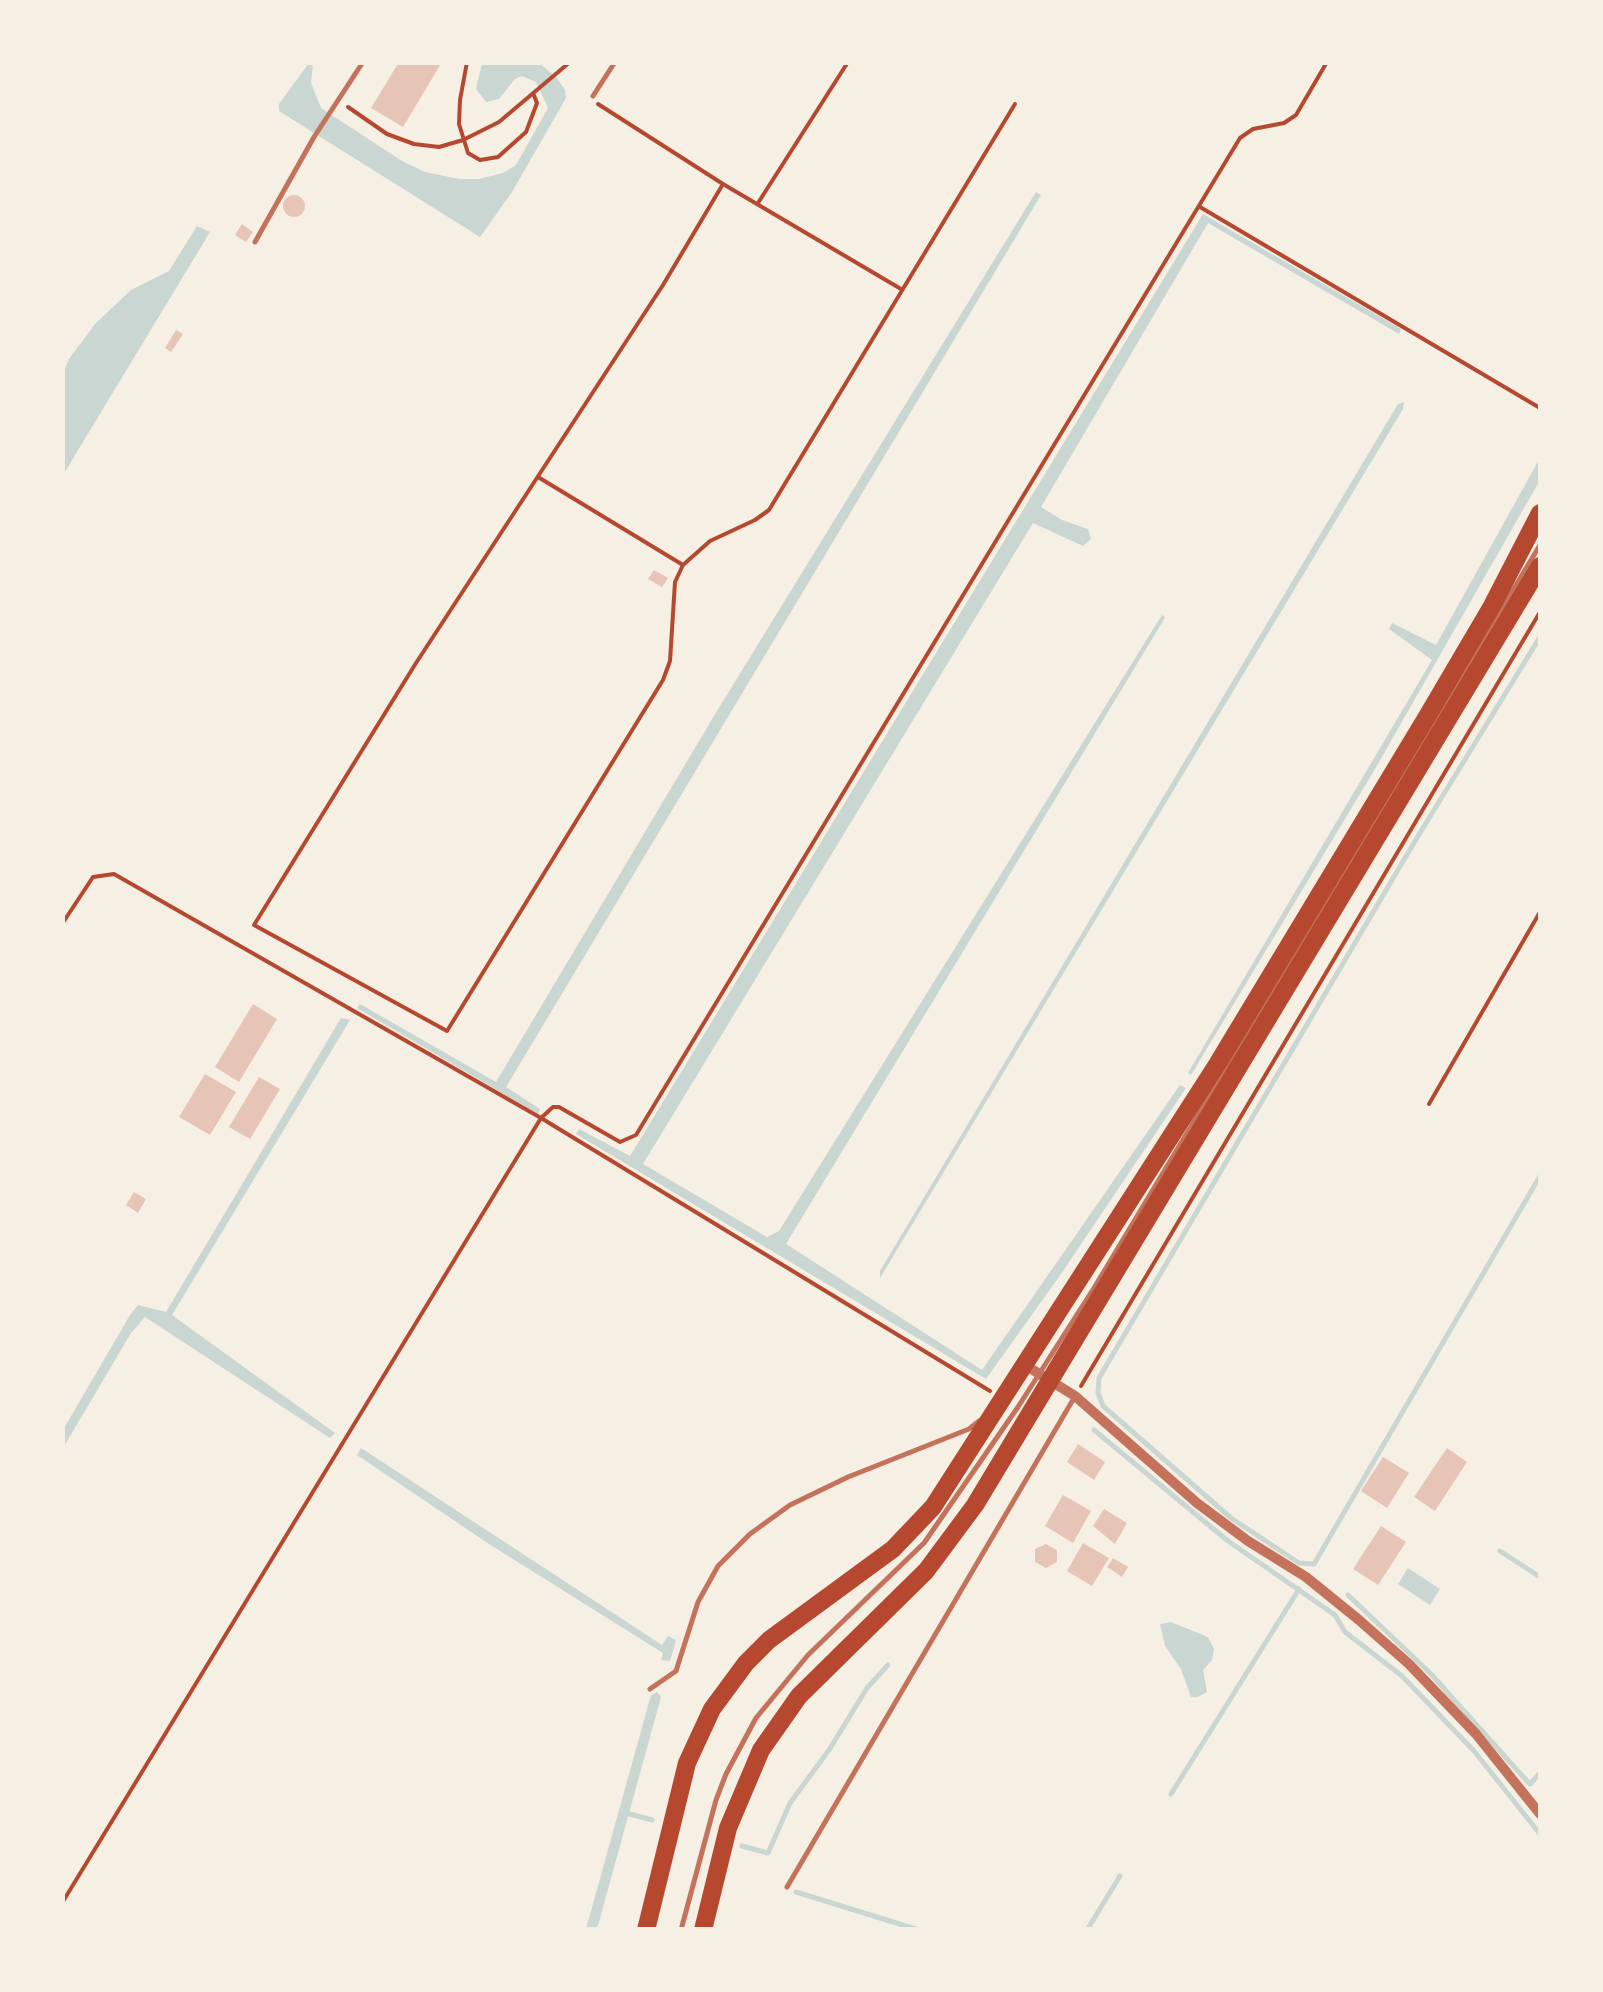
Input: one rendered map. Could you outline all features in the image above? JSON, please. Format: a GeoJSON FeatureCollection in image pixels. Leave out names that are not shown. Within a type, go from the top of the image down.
{"type":"FeatureCollection","features":[{"type":"Feature","properties":{"kind":"main road"},"geometry":{"type":"LineString","coordinates":[[703,1930],[728,1828],[761,1750],[798,1696],[940,1554],[975,1506],[1012,1404],[1039,1374],[1131,1202],[1492,606],[1540,512]]}},
{"type":"Feature","properties":{"kind":"main road"},"geometry":{"type":"LineString","coordinates":[[646,1930],[687,1763],[725,1688],[769,1640],[904,1538],[1039,1374],[1540,566]]}},
{"type":"Feature","properties":{"kind":"street"},"geometry":{"type":"LineString","coordinates":[[1039,1374],[1075,1396],[1197,1503],[1306,1577],[1384,1642],[1476,1734],[1540,1814]]}},
{"type":"Feature","properties":{"kind":"lane"},"geometry":{"type":"LineString","coordinates":[[254,242],[314,137],[363,62]]}},
{"type":"Feature","properties":{"kind":"lane"},"geometry":{"type":"LineString","coordinates":[[593,96],[614,62]]}},
{"type":"Feature","properties":{"kind":"lane"},"geometry":{"type":"LineString","coordinates":[[1039,1374],[1192,1127],[1540,546]]}},
{"type":"Feature","properties":{"kind":"lane"},"geometry":{"type":"LineString","coordinates":[[787,1886],[1075,1396]]}},
{"type":"Feature","properties":{"kind":"lane"},"geometry":{"type":"LineString","coordinates":[[650,1689],[676,1671],[698,1602],[718,1566],[750,1534],[804,1498],[968,1430],[1012,1404]]}},
{"type":"Feature","properties":{"kind":"lane"},"geometry":{"type":"LineString","coordinates":[[681,1930],[716,1800],[756,1718],[808,1655],[924,1542],[1012,1404]]}},
{"type":"Feature","properties":{"kind":"path"},"geometry":{"type":"LineString","coordinates":[[468,62],[459,124],[468,153],[480,160],[498,157],[514,146],[534,116],[535,91]]}},
{"type":"Feature","properties":{"kind":"path"},"geometry":{"type":"LineString","coordinates":[[340,100],[364,121],[414,144],[440,147],[499,122],[570,62]]}},
{"type":"Feature","properties":{"kind":"path"},"geometry":{"type":"LineString","coordinates":[[758,203],[848,62]]}},
{"type":"Feature","properties":{"kind":"path"},"geometry":{"type":"LineString","coordinates":[[62,1903],[541,1118],[553,1107],[620,1142],[636,1135],[1240,138],[1253,129],[1284,123],[1296,115],[1327,62]]}},
{"type":"Feature","properties":{"kind":"path"},"geometry":{"type":"LineString","coordinates":[[593,96],[601,108],[901,289]]}},
{"type":"Feature","properties":{"kind":"path"},"geometry":{"type":"LineString","coordinates":[[724,184],[416,663],[254,925],[447,1031],[664,680],[670,660],[676,582],[683,565],[710,541],[769,510],[1015,104]]}},
{"type":"Feature","properties":{"kind":"path"},"geometry":{"type":"LineString","coordinates":[[1199,206],[1540,408]]}},
{"type":"Feature","properties":{"kind":"path"},"geometry":{"type":"LineString","coordinates":[[537,477],[683,565]]}},
{"type":"Feature","properties":{"kind":"path"},"geometry":{"type":"LineString","coordinates":[[1075,1396],[1540,612]]}},
{"type":"Feature","properties":{"kind":"path"},"geometry":{"type":"LineString","coordinates":[[62,924],[93,877],[114,874],[541,1118],[1012,1404]]}},
{"type":"Feature","properties":{"kind":"path"},"geometry":{"type":"LineString","coordinates":[[1430,1104],[1540,912]]}},
{"type":"Feature","properties":{"kind":"shaded area"},"geometry":{"type":"Polygon","coordinates":[[[309,63],[313,63],[311,83],[321,108],[402,161],[425,172],[459,179],[479,179],[516,165],[548,108],[536,82],[522,76],[499,99],[486,102],[476,89],[482,63],[539,63],[556,77],[566,98],[512,192],[480,237],[279,111],[279,104],[309,63]]]}},
{"type":"Feature","properties":{"kind":"shaded area"},"geometry":{"type":"Polygon","coordinates":[[[1036,192],[1041,195],[506,1087],[540,1109],[538,1114],[357,1008],[360,1004],[496,1082],[717,711],[1036,192]]]}},
{"type":"Feature","properties":{"kind":"shaded area"},"geometry":{"type":"Polygon","coordinates":[[[1203,214],[1401,329],[1399,334],[1208,223],[1041,507],[1088,529],[1091,539],[1083,546],[1033,523],[643,1164],[767,1237],[779,1231],[1162,615],[1163,621],[786,1244],[982,1370],[1180,1085],[1186,1088],[986,1379],[576,1134],[579,1129],[630,1156],[1203,214]]]}},
{"type":"Feature","properties":{"kind":"shaded area"},"geometry":{"type":"Polygon","coordinates":[[[197,226],[210,232],[63,475],[63,373],[69,359],[95,324],[131,290],[169,271],[197,226]]]}},
{"type":"Feature","properties":{"kind":"shaded area"},"geometry":{"type":"Polygon","coordinates":[[[1404,402],[880,1278],[880,1271],[1398,404],[1404,402]]]}},
{"type":"Feature","properties":{"kind":"shaded area"},"geometry":{"type":"Polygon","coordinates":[[[1540,458],[1540,480],[1375,769],[1191,1075],[1188,1073],[1432,660],[1389,629],[1392,623],[1436,645],[1540,458]]]}},
{"type":"Feature","properties":{"kind":"shaded area"},"geometry":{"type":"Polygon","coordinates":[[[341,1018],[350,1020],[172,1315],[335,1433],[330,1438],[145,1317],[131,1333],[63,1448],[63,1430],[130,1315],[138,1305],[166,1312],[341,1018]]]}},
{"type":"Feature","properties":{"kind":"shaded area"},"geometry":{"type":"Polygon","coordinates":[[[361,1448],[662,1645],[668,1636],[676,1640],[670,1661],[661,1660],[663,1653],[489,1544],[357,1455],[361,1448]]]}},
{"type":"Feature","properties":{"kind":"shaded area"},"geometry":{"type":"Polygon","coordinates":[[[1408,1568],[1440,1589],[1430,1605],[1398,1584],[1408,1568]]]}},
{"type":"Feature","properties":{"kind":"shaded area"},"geometry":{"type":"Polygon","coordinates":[[[1171,1622],[1208,1637],[1214,1649],[1212,1660],[1203,1670],[1207,1692],[1198,1697],[1191,1697],[1181,1669],[1165,1646],[1160,1624],[1171,1622]]]}},
{"type":"Feature","properties":{"kind":"shaded area"},"geometry":{"type":"Polygon","coordinates":[[[657,1692],[661,1697],[597,1929],[586,1929],[651,1695],[657,1692]]]}},
{"type":"Feature","properties":{"kind":"building"},"geometry":{"type":"Polygon","coordinates":[[[399,62],[442,62],[403,127],[371,108],[399,62]]]}},
{"type":"Feature","properties":{"kind":"building"},"geometry":{"type":"Polygon","coordinates":[[[294,195],[305,206],[294,217],[283,206],[294,195]]]}},
{"type":"Feature","properties":{"kind":"building"},"geometry":{"type":"Polygon","coordinates":[[[242,224],[253,232],[246,242],[235,235],[242,224]]]}},
{"type":"Feature","properties":{"kind":"building"},"geometry":{"type":"Polygon","coordinates":[[[176,330],[183,334],[171,352],[165,348],[176,330]]]}},
{"type":"Feature","properties":{"kind":"building"},"geometry":{"type":"Polygon","coordinates":[[[654,570],[668,578],[662,587],[648,579],[654,570]]]}},
{"type":"Feature","properties":{"kind":"building"},"geometry":{"type":"Polygon","coordinates":[[[253,1004],[277,1019],[239,1082],[215,1067],[253,1004]]]}},
{"type":"Feature","properties":{"kind":"building"},"geometry":{"type":"Polygon","coordinates":[[[205,1074],[236,1092],[210,1135],[179,1117],[205,1074]]]}},
{"type":"Feature","properties":{"kind":"building"},"geometry":{"type":"Polygon","coordinates":[[[259,1077],[280,1089],[250,1139],[229,1127],[259,1077]]]}},
{"type":"Feature","properties":{"kind":"building"},"geometry":{"type":"Polygon","coordinates":[[[134,1192],[146,1199],[138,1213],[126,1205],[134,1192]]]}},
{"type":"Feature","properties":{"kind":"building"},"geometry":{"type":"Polygon","coordinates":[[[1078,1444],[1105,1462],[1094,1480],[1067,1462],[1078,1444]]]}},
{"type":"Feature","properties":{"kind":"building"},"geometry":{"type":"Polygon","coordinates":[[[1447,1448],[1467,1462],[1435,1511],[1414,1497],[1447,1448]]]}},
{"type":"Feature","properties":{"kind":"building"},"geometry":{"type":"Polygon","coordinates":[[[1383,1457],[1409,1473],[1387,1508],[1361,1491],[1383,1457]]]}},
{"type":"Feature","properties":{"kind":"building"},"geometry":{"type":"Polygon","coordinates":[[[1063,1495],[1091,1511],[1073,1543],[1045,1526],[1063,1495]]]}},
{"type":"Feature","properties":{"kind":"building"},"geometry":{"type":"Polygon","coordinates":[[[1104,1509],[1127,1523],[1115,1544],[1093,1526],[1104,1509]]]}},
{"type":"Feature","properties":{"kind":"building"},"geometry":{"type":"Polygon","coordinates":[[[1381,1526],[1406,1542],[1378,1585],[1353,1569],[1381,1526]]]}},
{"type":"Feature","properties":{"kind":"building"},"geometry":{"type":"Polygon","coordinates":[[[1083,1543],[1109,1558],[1092,1586],[1067,1571],[1083,1543]]]}},
{"type":"Feature","properties":{"kind":"building"},"geometry":{"type":"Polygon","coordinates":[[[1046,1544],[1057,1550],[1057,1562],[1046,1568],[1035,1562],[1035,1549],[1046,1544]]]}},
{"type":"Feature","properties":{"kind":"building"},"geometry":{"type":"Polygon","coordinates":[[[1113,1558],[1128,1567],[1122,1577],[1107,1567],[1113,1558]]]}},
{"type":"Feature","properties":{"kind":"waterway"},"geometry":{"type":"LineString","coordinates":[[1540,637],[1415,841],[1099,1378],[1098,1393],[1103,1406],[1231,1518],[1299,1563],[1314,1564],[1540,1176]]}},
{"type":"Feature","properties":{"kind":"waterway"},"geometry":{"type":"LineString","coordinates":[[1094,1430],[1228,1541],[1335,1615],[1345,1632],[1402,1676],[1474,1751],[1540,1834]]}},
{"type":"Feature","properties":{"kind":"waterway"},"geometry":{"type":"LineString","coordinates":[[1500,1551],[1540,1577]]}},
{"type":"Feature","properties":{"kind":"waterway"},"geometry":{"type":"LineString","coordinates":[[1171,1794],[1299,1589]]}},
{"type":"Feature","properties":{"kind":"waterway"},"geometry":{"type":"LineString","coordinates":[[1348,1595],[1431,1674],[1530,1784],[1540,1773]]}},
{"type":"Feature","properties":{"kind":"waterway"},"geometry":{"type":"LineString","coordinates":[[742,1846],[768,1853],[790,1803],[867,1688],[888,1665]]}},
{"type":"Feature","properties":{"kind":"waterway"},"geometry":{"type":"LineString","coordinates":[[626,1813],[652,1820]]}},
{"type":"Feature","properties":{"kind":"waterway"},"geometry":{"type":"LineString","coordinates":[[1087,1930],[1120,1876]]}},
{"type":"Feature","properties":{"kind":"waterway"},"geometry":{"type":"LineString","coordinates":[[796,1892],[919,1930]]}}]}
